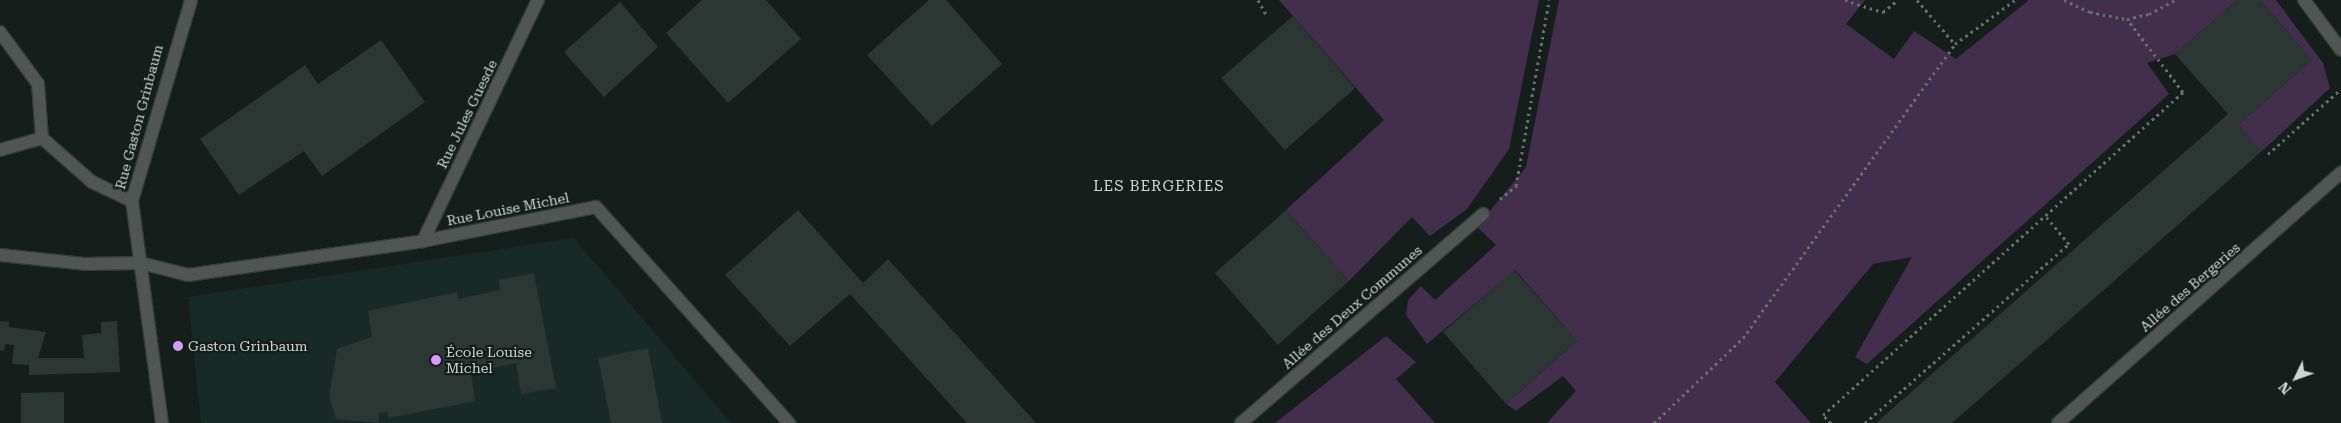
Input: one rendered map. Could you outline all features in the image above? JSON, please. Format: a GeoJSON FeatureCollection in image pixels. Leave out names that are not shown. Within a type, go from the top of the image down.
{"type":"FeatureCollection","features":[{"type":"Feature","properties":{"kind":"street","name":"Rue Gaston Grinbaum"},"geometry":{"type":"LineString","coordinates":[[162,423],[132,201],[191,0]]}},
{"type":"Feature","properties":{"kind":"street","name":"Rue Jules Guesde"},"geometry":{"type":"LineString","coordinates":[[423,241],[538,0]]}},
{"type":"Feature","properties":{"kind":"street"},"geometry":{"type":"LineString","coordinates":[[2304,0],[2341,50]]}},
{"type":"Feature","properties":{"kind":"street"},"geometry":{"type":"LineString","coordinates":[[0,32],[38,84],[42,138],[92,182],[132,201]]}},
{"type":"Feature","properties":{"kind":"street"},"geometry":{"type":"LineString","coordinates":[[0,150],[42,138]]}},
{"type":"Feature","properties":{"kind":"street","name":"Allée des Bergeries"},"geometry":{"type":"LineString","coordinates":[[2058,423],[2341,173]]}},
{"type":"Feature","properties":{"kind":"street","name":"Rue Louise Michel"},"geometry":{"type":"LineString","coordinates":[[0,255],[85,264],[141,263],[188,275],[423,241],[596,207],[788,423]]}},
{"type":"Feature","properties":{"kind":"street","name":"Allée des Deux Communes"},"geometry":{"type":"LineString","coordinates":[[1241,423],[1483,214]]}},
{"type":"Feature","properties":{"kind":"path"},"geometry":{"type":"LineString","coordinates":[[1258,0],[1267,16]]}},
{"type":"Feature","properties":{"kind":"path"},"geometry":{"type":"LineString","coordinates":[[1483,214],[1516,186],[1549,0]]}},
{"type":"Feature","properties":{"kind":"path"},"geometry":{"type":"LineString","coordinates":[[1845,0],[1883,12],[1898,0]]}},
{"type":"Feature","properties":{"kind":"path"},"geometry":{"type":"LineString","coordinates":[[1917,0],[1956,44]]}},
{"type":"Feature","properties":{"kind":"path"},"geometry":{"type":"LineString","coordinates":[[1654,423],[1743,338],[1956,44],[2014,0]]}},
{"type":"Feature","properties":{"kind":"path"},"geometry":{"type":"LineString","coordinates":[[2064,0],[2090,12],[2126,19],[2149,14],[2175,0]]}},
{"type":"Feature","properties":{"kind":"path"},"geometry":{"type":"LineString","coordinates":[[1831,423],[1823,415],[2183,92],[2126,19]]}},
{"type":"Feature","properties":{"kind":"path"},"geometry":{"type":"LineString","coordinates":[[2268,154],[2341,89]]}},
{"type":"Feature","properties":{"kind":"path"},"geometry":{"type":"LineString","coordinates":[[1865,423],[2069,244],[2045,215]]}},
{"type":"Feature","properties":{"kind":"shaded area"},"geometry":{"type":"Polygon","coordinates":[[[1279,0],[1539,0],[1509,149],[1467,209],[1430,236],[1412,217],[1349,281],[1286,210],[1384,120],[1279,0]]]}},
{"type":"Feature","properties":{"kind":"shaded area"},"geometry":{"type":"Polygon","coordinates":[[[1559,0],[1865,0],[1846,24],[1894,59],[1914,31],[1956,59],[2029,0],[2237,0],[2175,54],[2147,63],[2169,94],[1867,364],[1855,357],[1912,257],[1873,264],[1775,382],[1811,423],[1547,423],[1576,391],[1563,376],[1516,411],[1506,404],[1577,341],[1515,270],[1427,344],[1406,315],[1408,300],[1421,286],[1435,300],[1496,245],[1477,227],[1526,167],[1559,0]]]}},
{"type":"Feature","properties":{"kind":"shaded area"},"geometry":{"type":"Polygon","coordinates":[[[2260,0],[2276,0],[2323,63],[2330,88],[2261,152],[2238,125],[2312,60],[2260,0]]]}},
{"type":"Feature","properties":{"kind":"shaded area","name":"École Louise Michel"},"geometry":{"type":"Polygon","coordinates":[[[574,238],[731,423],[201,423],[188,297],[574,238]]]}},
{"type":"Feature","properties":{"kind":"shaded area"},"geometry":{"type":"Polygon","coordinates":[[[1386,336],[1416,362],[1396,379],[1435,423],[1275,423],[1386,336]]]}},
{"type":"Feature","properties":{"kind":"building"},"geometry":{"type":"Polygon","coordinates":[[[702,0],[766,0],[801,39],[728,103],[666,33],[702,0]]]}},
{"type":"Feature","properties":{"kind":"building"},"geometry":{"type":"Polygon","coordinates":[[[929,0],[946,0],[1002,64],[932,126],[867,55],[929,0]]]}},
{"type":"Feature","properties":{"kind":"building"},"geometry":{"type":"Polygon","coordinates":[[[2237,0],[2260,0],[2312,60],[2238,125],[2261,152],[1952,423],[1876,423],[2228,114],[2175,54],[2237,0]]]}},
{"type":"Feature","properties":{"kind":"building"},"geometry":{"type":"Polygon","coordinates":[[[620,2],[658,47],[604,97],[564,52],[620,2]]]}},
{"type":"Feature","properties":{"kind":"building"},"geometry":{"type":"Polygon","coordinates":[[[1293,16],[1355,88],[1285,150],[1221,78],[1293,16]]]}},
{"type":"Feature","properties":{"kind":"building"},"geometry":{"type":"Polygon","coordinates":[[[381,40],[425,102],[322,176],[304,151],[239,195],[200,139],[305,65],[318,84],[381,40]]]}},
{"type":"Feature","properties":{"kind":"building"},"geometry":{"type":"Polygon","coordinates":[[[798,210],[863,283],[888,259],[1036,423],[967,423],[850,294],[790,346],[725,275],[798,210]]]}},
{"type":"Feature","properties":{"kind":"building"},"geometry":{"type":"Polygon","coordinates":[[[1286,210],[1349,281],[1278,345],[1215,273],[1286,210]]]}},
{"type":"Feature","properties":{"kind":"building"},"geometry":{"type":"Polygon","coordinates":[[[1514,270],[1577,341],[1506,404],[1443,332],[1514,270]]]}},
{"type":"Feature","properties":{"kind":"building"},"geometry":{"type":"Polygon","coordinates":[[[534,273],[556,388],[521,394],[516,363],[471,373],[475,401],[388,418],[388,412],[379,413],[379,423],[336,419],[329,396],[337,349],[372,337],[368,311],[457,292],[458,299],[500,290],[499,280],[534,273]]]}},
{"type":"Feature","properties":{"kind":"building"},"geometry":{"type":"Polygon","coordinates":[[[0,321],[9,322],[9,327],[46,332],[38,358],[84,358],[82,335],[101,333],[101,322],[117,321],[120,372],[29,375],[29,365],[12,364],[14,345],[5,344],[4,351],[0,350],[0,321]]]}},
{"type":"Feature","properties":{"kind":"building"},"geometry":{"type":"Polygon","coordinates":[[[648,348],[662,423],[611,423],[598,358],[648,348]]]}},
{"type":"Feature","properties":{"kind":"building"},"geometry":{"type":"Polygon","coordinates":[[[64,392],[64,423],[21,423],[21,393],[64,392]]]}},
{"type":"Feature","properties":{"kind":"place","name":"Gaston Grinbaum"},"geometry":{"type":"Point","coordinates":[178,346]}},
{"type":"Feature","properties":{"kind":"place","name":"École Louise Michel"},"geometry":{"type":"Point","coordinates":[436,360]}},
{"type":"Feature","properties":{"kind":"district","name":"LES BERGERIES"},"geometry":{"type":"Point","coordinates":[1159,187]}}]}
